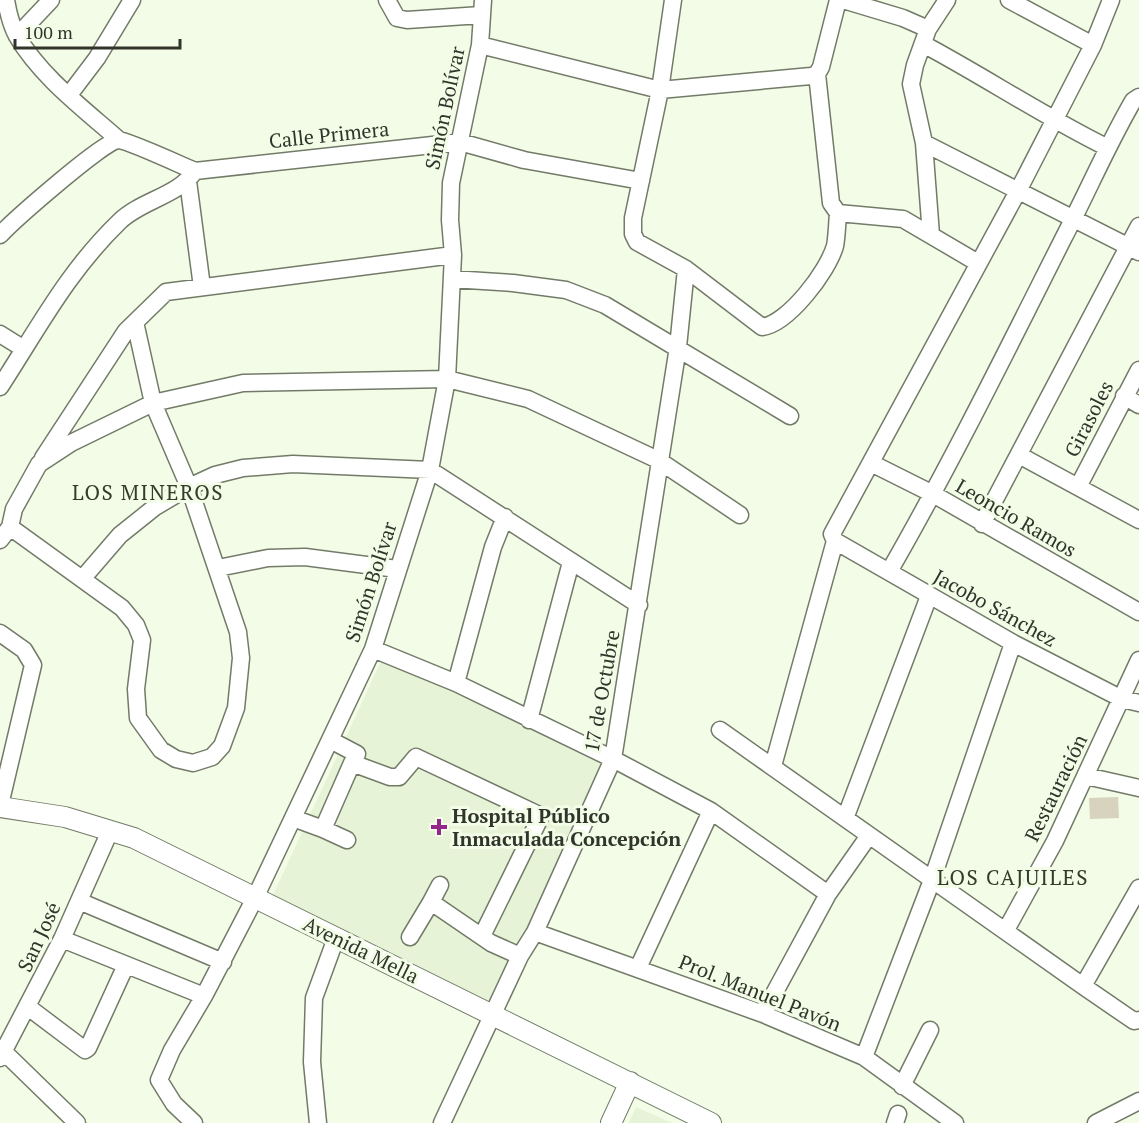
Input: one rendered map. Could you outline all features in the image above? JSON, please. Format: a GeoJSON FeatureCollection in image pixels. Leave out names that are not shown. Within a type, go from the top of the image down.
{"type":"FeatureCollection","features":[{"type":"Feature","properties":{"kind":"main road","name":"Avenida Mella"},"geometry":{"type":"LineString","coordinates":[[0,806],[66,817],[134,838],[492,1017],[711,1123]]}},
{"type":"Feature","properties":{"kind":"main road"},"geometry":{"type":"LineString","coordinates":[[611,1123],[630,1082]]}},
{"type":"Feature","properties":{"kind":"street"},"geometry":{"type":"LineString","coordinates":[[6,0],[17,36],[69,95],[119,140],[192,176],[202,287]]}},
{"type":"Feature","properties":{"kind":"street"},"geometry":{"type":"LineString","coordinates":[[17,36],[51,0]]}},
{"type":"Feature","properties":{"kind":"street"},"geometry":{"type":"LineString","coordinates":[[69,95],[97,58],[132,0]]}},
{"type":"Feature","properties":{"kind":"street"},"geometry":{"type":"LineString","coordinates":[[387,0],[397,18],[407,20],[482,8]]}},
{"type":"Feature","properties":{"kind":"street"},"geometry":{"type":"LineString","coordinates":[[673,0],[660,90],[633,218],[633,234],[637,242],[686,269],[762,327],[770,327],[793,308],[827,267],[835,245],[838,213],[831,203],[817,74],[821,67],[838,0]]}},
{"type":"Feature","properties":{"kind":"street"},"geometry":{"type":"LineString","coordinates":[[843,0],[903,18],[971,70],[1053,121],[1106,147]]}},
{"type":"Feature","properties":{"kind":"street"},"geometry":{"type":"LineString","coordinates":[[931,236],[924,143],[911,84],[925,37],[947,0]]}},
{"type":"Feature","properties":{"kind":"street"},"geometry":{"type":"LineString","coordinates":[[1009,0],[1093,45]]}},
{"type":"Feature","properties":{"kind":"street"},"geometry":{"type":"LineString","coordinates":[[773,766],[835,541],[832,534],[1018,190],[1093,45],[1111,0]]}},
{"type":"Feature","properties":{"kind":"street","name":"Simón Bolívar"},"geometry":{"type":"LineString","coordinates":[[194,1123],[174,1104],[159,1080],[172,1050],[223,962],[255,898],[373,649],[430,470],[447,379],[453,255],[450,220],[451,183],[480,45],[482,8]]}},
{"type":"Feature","properties":{"kind":"street"},"geometry":{"type":"LineString","coordinates":[[480,45],[660,90],[817,74]]}},
{"type":"Feature","properties":{"kind":"street"},"geometry":{"type":"LineString","coordinates":[[890,570],[933,494],[1074,219],[1106,147],[1133,102],[1139,97]]}},
{"type":"Feature","properties":{"kind":"street"},"geometry":{"type":"LineString","coordinates":[[0,234],[28,207],[70,176],[106,144],[119,140]]}},
{"type":"Feature","properties":{"kind":"street","name":"Calle Primera"},"geometry":{"type":"LineString","coordinates":[[0,387],[70,276],[94,245],[130,212],[192,176],[460,142],[524,160],[641,181]]}},
{"type":"Feature","properties":{"kind":"street"},"geometry":{"type":"LineString","coordinates":[[924,143],[1134,250]]}},
{"type":"Feature","properties":{"kind":"street"},"geometry":{"type":"LineString","coordinates":[[838,213],[903,219],[978,263]]}},
{"type":"Feature","properties":{"kind":"street"},"geometry":{"type":"LineString","coordinates":[[982,524],[1134,250],[1139,226]]}},
{"type":"Feature","properties":{"kind":"street"},"geometry":{"type":"LineString","coordinates":[[135,322],[153,403],[189,487],[218,567],[238,632],[241,658],[236,708],[222,746],[212,757],[193,763],[176,759],[161,750],[138,718],[136,689],[142,658],[142,640],[136,625],[122,608],[82,579],[5,534],[14,509],[39,464],[126,331],[135,322],[166,292],[453,255]]}},
{"type":"Feature","properties":{"kind":"street","name":"17 de Octubre"},"geometry":{"type":"LineString","coordinates":[[442,1123],[520,956],[535,932],[613,759],[639,605],[658,460],[678,347],[686,269]]}},
{"type":"Feature","properties":{"kind":"street"},"geometry":{"type":"LineString","coordinates":[[452,279],[513,283],[566,290],[606,304],[790,416]]}},
{"type":"Feature","properties":{"kind":"street"},"geometry":{"type":"LineString","coordinates":[[0,334],[24,349]]}},
{"type":"Feature","properties":{"kind":"street","name":"Girasoles"},"geometry":{"type":"LineString","coordinates":[[1078,487],[1139,370]]}},
{"type":"Feature","properties":{"kind":"street"},"geometry":{"type":"LineString","coordinates":[[39,464],[71,443],[153,403],[243,383],[447,379],[528,399],[658,460],[740,515]]}},
{"type":"Feature","properties":{"kind":"street"},"geometry":{"type":"LineString","coordinates":[[1124,396],[1139,405]]}},
{"type":"Feature","properties":{"kind":"street"},"geometry":{"type":"LineString","coordinates":[[1019,455],[1139,520]]}},
{"type":"Feature","properties":{"kind":"street","name":"Leoncio Ramos"},"geometry":{"type":"LineString","coordinates":[[871,462],[933,494],[1139,612]]}},
{"type":"Feature","properties":{"kind":"street"},"geometry":{"type":"LineString","coordinates":[[82,579],[120,536],[155,507],[215,475],[243,468],[293,465],[430,470],[639,605]]}},
{"type":"Feature","properties":{"kind":"street"},"geometry":{"type":"LineString","coordinates":[[456,683],[493,548],[505,518]]}},
{"type":"Feature","properties":{"kind":"street","name":"Jacobo Sánchez"},"geometry":{"type":"LineString","coordinates":[[835,541],[890,570],[929,597],[1013,643],[1122,699],[1139,703]]}},
{"type":"Feature","properties":{"kind":"street"},"geometry":{"type":"LineString","coordinates":[[218,567],[268,558],[305,556],[397,569]]}},
{"type":"Feature","properties":{"kind":"street"},"geometry":{"type":"LineString","coordinates":[[529,720],[571,562]]}},
{"type":"Feature","properties":{"kind":"street"},"geometry":{"type":"LineString","coordinates":[[846,816],[929,597]]}},
{"type":"Feature","properties":{"kind":"street"},"geometry":{"type":"LineString","coordinates":[[0,633],[24,650],[33,666],[0,806]]}},
{"type":"Feature","properties":{"kind":"street"},"geometry":{"type":"LineString","coordinates":[[864,1057],[932,880],[1013,643]]}},
{"type":"Feature","properties":{"kind":"street"},"geometry":{"type":"LineString","coordinates":[[373,649],[456,683],[613,759],[711,812],[828,894]]}},
{"type":"Feature","properties":{"kind":"street","name":"Restauración"},"geometry":{"type":"LineString","coordinates":[[1006,930],[1055,841],[1139,660]]}},
{"type":"Feature","properties":{"kind":"street"},"geometry":{"type":"LineString","coordinates":[[720,730],[846,816],[868,837],[1006,930],[1083,986],[1134,1021],[1139,1020]]}},
{"type":"Feature","properties":{"kind":"street"},"geometry":{"type":"LineString","coordinates":[[323,829],[357,754],[338,744]]}},
{"type":"Feature","properties":{"kind":"street"},"geometry":{"type":"LineString","coordinates":[[352,763],[390,777],[399,777],[418,752],[537,814],[540,818],[482,936]]}},
{"type":"Feature","properties":{"kind":"street"},"geometry":{"type":"LineString","coordinates":[[1086,776],[1139,788]]}},
{"type":"Feature","properties":{"kind":"street"},"geometry":{"type":"LineString","coordinates":[[638,968],[711,812]]}},
{"type":"Feature","properties":{"kind":"street"},"geometry":{"type":"LineString","coordinates":[[293,818],[346,840]]}},
{"type":"Feature","properties":{"kind":"street","name":"San José"},"geometry":{"type":"LineString","coordinates":[[1,1053],[28,1007],[62,939],[110,831]]}},
{"type":"Feature","properties":{"kind":"street"},"geometry":{"type":"LineString","coordinates":[[763,1014],[828,894],[868,837]]}},
{"type":"Feature","properties":{"kind":"street"},"geometry":{"type":"LineString","coordinates":[[410,937],[440,885]]}},
{"type":"Feature","properties":{"kind":"street"},"geometry":{"type":"LineString","coordinates":[[1083,986],[1139,888]]}},
{"type":"Feature","properties":{"kind":"street"},"geometry":{"type":"LineString","coordinates":[[79,901],[223,962]]}},
{"type":"Feature","properties":{"kind":"street"},"geometry":{"type":"LineString","coordinates":[[431,902],[491,943],[520,956]]}},
{"type":"Feature","properties":{"kind":"street","name":"Prol. Manuel Pavón"},"geometry":{"type":"LineString","coordinates":[[535,932],[763,1014],[864,1057],[955,1123]]}},
{"type":"Feature","properties":{"kind":"street"},"geometry":{"type":"LineString","coordinates":[[318,1123],[312,1062],[314,998],[336,938]]}},
{"type":"Feature","properties":{"kind":"street"},"geometry":{"type":"LineString","coordinates":[[62,939],[204,996]]}},
{"type":"Feature","properties":{"kind":"street"},"geometry":{"type":"LineString","coordinates":[[28,1007],[85,1050],[88,1048],[126,965]]}},
{"type":"Feature","properties":{"kind":"street"},"geometry":{"type":"LineString","coordinates":[[902,1086],[930,1030]]}},
{"type":"Feature","properties":{"kind":"street"},"geometry":{"type":"LineString","coordinates":[[1,1053],[77,1123]]}},
{"type":"Feature","properties":{"kind":"street"},"geometry":{"type":"LineString","coordinates":[[1096,1123],[1139,1101]]}},
{"type":"Feature","properties":{"kind":"shaded area","name":"Hospital Público Inmaculada Concepción"},"geometry":{"type":"Polygon","coordinates":[[[382,659],[605,760],[492,1004],[273,895],[382,659]]]}},
{"type":"Feature","properties":{"kind":"shaded area"},"geometry":{"type":"Polygon","coordinates":[[[636,1107],[672,1123],[629,1123],[636,1107]]]}},
{"type":"Feature","properties":{"kind":"building"},"geometry":{"type":"Polygon","coordinates":[[[1118,797],[1119,818],[1090,819],[1089,798],[1118,797]]]}},
{"type":"Feature","properties":{"kind":"place","name":"Hospital Público Inmaculada Concepción"},"geometry":{"type":"Point","coordinates":[439,827]}},
{"type":"Feature","properties":{"kind":"district","name":"LOS MINEROS"},"geometry":{"type":"Point","coordinates":[148,493]}},
{"type":"Feature","properties":{"kind":"district","name":"LOS CAJUILES"},"geometry":{"type":"Point","coordinates":[1013,878]}}]}
